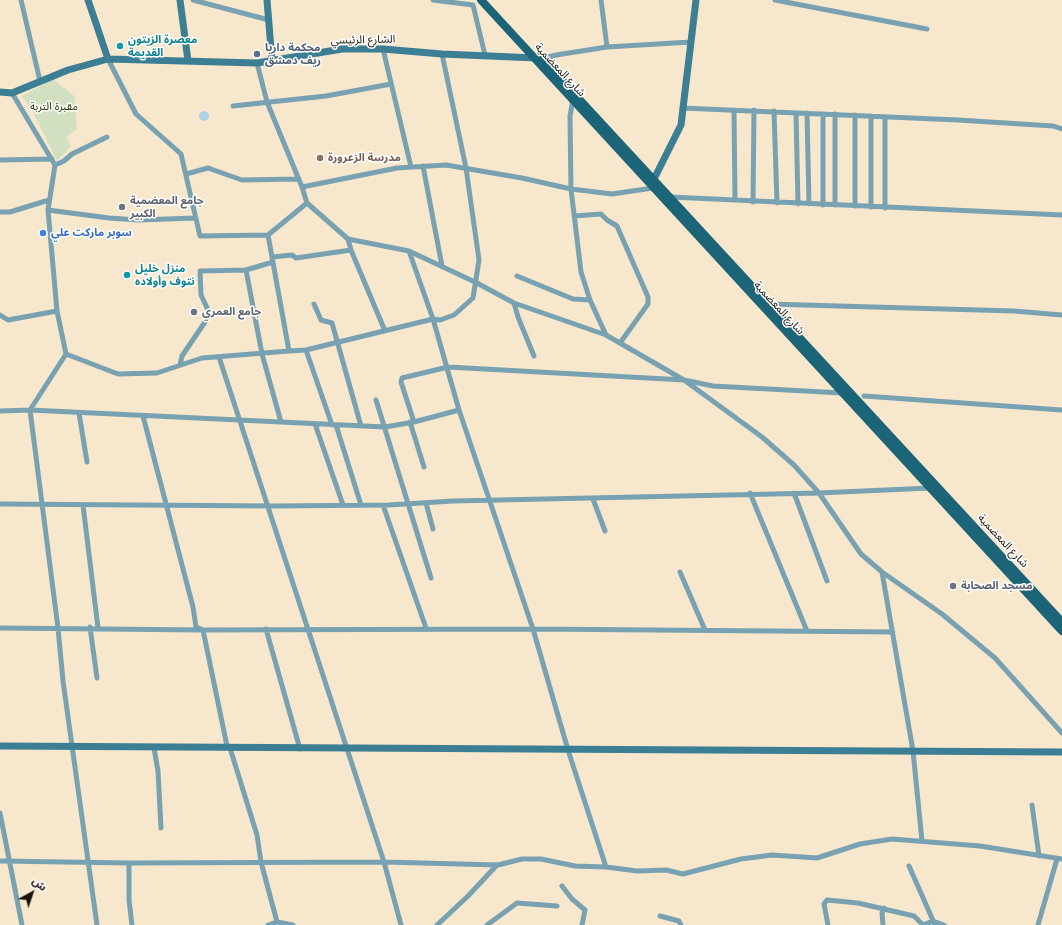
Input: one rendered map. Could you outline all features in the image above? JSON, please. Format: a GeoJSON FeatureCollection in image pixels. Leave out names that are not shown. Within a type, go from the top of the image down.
{"type":"FeatureCollection","features":[{"type":"Feature","properties":{"kind":"main road"},"geometry":{"type":"LineString","coordinates":[[88,0],[108,58]]}},
{"type":"Feature","properties":{"kind":"main road"},"geometry":{"type":"LineString","coordinates":[[180,0],[188,61]]}},
{"type":"Feature","properties":{"kind":"main road"},"geometry":{"type":"LineString","coordinates":[[267,0],[272,60]]}},
{"type":"Feature","properties":{"kind":"main road","name":"شارع المعضمية"},"geometry":{"type":"LineString","coordinates":[[481,0],[533,58],[568,90],[573,99],[653,184],[670,197],[1062,630]]}},
{"type":"Feature","properties":{"kind":"main road","name":"شارع المعضمية"},"geometry":{"type":"LineString","coordinates":[[487,0],[542,59],[568,90],[842,394],[930,488],[940,495],[1062,622]]}},
{"type":"Feature","properties":{"kind":"main road"},"geometry":{"type":"LineString","coordinates":[[653,184],[681,125],[696,0]]}},
{"type":"Feature","properties":{"kind":"main road","name":"الشارع الرئيسي"},"geometry":{"type":"LineString","coordinates":[[0,92],[12,93],[68,70],[108,58],[257,62],[342,49],[383,49],[442,54],[542,59]]}},
{"type":"Feature","properties":{"kind":"main road"},"geometry":{"type":"LineString","coordinates":[[0,746],[300,749],[1062,752]]}},
{"type":"Feature","properties":{"kind":"street"},"geometry":{"type":"LineString","coordinates":[[21,0],[40,82]]}},
{"type":"Feature","properties":{"kind":"street"},"geometry":{"type":"LineString","coordinates":[[193,0],[269,20]]}},
{"type":"Feature","properties":{"kind":"street"},"geometry":{"type":"LineString","coordinates":[[433,0],[472,5],[485,56]]}},
{"type":"Feature","properties":{"kind":"street"},"geometry":{"type":"LineString","coordinates":[[602,0],[607,47]]}},
{"type":"Feature","properties":{"kind":"street"},"geometry":{"type":"LineString","coordinates":[[775,0],[927,29]]}},
{"type":"Feature","properties":{"kind":"street"},"geometry":{"type":"LineString","coordinates":[[542,59],[556,55],[607,47],[691,42]]}},
{"type":"Feature","properties":{"kind":"street"},"geometry":{"type":"LineString","coordinates":[[383,49],[411,167]]}},
{"type":"Feature","properties":{"kind":"street"},"geometry":{"type":"LineString","coordinates":[[66,354],[118,374],[157,373],[202,358],[306,350],[337,341],[433,319],[440,320],[454,315],[473,298],[477,283],[479,260],[466,168],[442,54]]}},
{"type":"Feature","properties":{"kind":"street"},"geometry":{"type":"LineString","coordinates":[[108,58],[136,114],[180,154],[200,236],[268,235],[307,203]]}},
{"type":"Feature","properties":{"kind":"street"},"geometry":{"type":"LineString","coordinates":[[257,62],[267,102],[299,179],[307,203],[348,239],[410,251],[477,283],[514,303],[606,335],[684,380],[762,437],[794,465],[819,493],[862,554],[882,572],[942,614],[995,658],[1062,733]]}},
{"type":"Feature","properties":{"kind":"street"},"geometry":{"type":"LineString","coordinates":[[233,106],[326,96],[391,84]]}},
{"type":"Feature","properties":{"kind":"street"},"geometry":{"type":"LineString","coordinates":[[12,93],[55,165],[48,210],[57,311],[66,354],[30,410],[58,628],[63,681],[97,925]]}},
{"type":"Feature","properties":{"kind":"street"},"geometry":{"type":"LineString","coordinates":[[573,99],[570,116],[571,189],[581,272],[590,300],[606,335]]}},
{"type":"Feature","properties":{"kind":"street"},"geometry":{"type":"LineString","coordinates":[[682,108],[855,115],[1053,126],[1062,128]]}},
{"type":"Feature","properties":{"kind":"street"},"geometry":{"type":"LineString","coordinates":[[734,110],[735,200]]}},
{"type":"Feature","properties":{"kind":"street"},"geometry":{"type":"LineString","coordinates":[[753,202],[754,110]]}},
{"type":"Feature","properties":{"kind":"street"},"geometry":{"type":"LineString","coordinates":[[774,111],[777,203]]}},
{"type":"Feature","properties":{"kind":"street"},"geometry":{"type":"LineString","coordinates":[[796,112],[798,204]]}},
{"type":"Feature","properties":{"kind":"street"},"geometry":{"type":"LineString","coordinates":[[807,113],[810,204]]}},
{"type":"Feature","properties":{"kind":"street"},"geometry":{"type":"LineString","coordinates":[[823,114],[823,205]]}},
{"type":"Feature","properties":{"kind":"street"},"geometry":{"type":"LineString","coordinates":[[835,114],[835,205]]}},
{"type":"Feature","properties":{"kind":"street"},"geometry":{"type":"LineString","coordinates":[[855,115],[855,206]]}},
{"type":"Feature","properties":{"kind":"street"},"geometry":{"type":"LineString","coordinates":[[871,116],[871,207]]}},
{"type":"Feature","properties":{"kind":"street"},"geometry":{"type":"LineString","coordinates":[[885,117],[885,208]]}},
{"type":"Feature","properties":{"kind":"street"},"geometry":{"type":"LineString","coordinates":[[55,165],[64,161],[72,154],[107,138]]}},
{"type":"Feature","properties":{"kind":"street"},"geometry":{"type":"LineString","coordinates":[[0,160],[52,159]]}},
{"type":"Feature","properties":{"kind":"street"},"geometry":{"type":"LineString","coordinates":[[302,187],[397,168],[446,165],[571,189],[612,194],[653,184]]}},
{"type":"Feature","properties":{"kind":"street"},"geometry":{"type":"LineString","coordinates":[[423,166],[442,266]]}},
{"type":"Feature","properties":{"kind":"street"},"geometry":{"type":"LineString","coordinates":[[186,174],[208,168],[242,180],[299,179]]}},
{"type":"Feature","properties":{"kind":"street"},"geometry":{"type":"LineString","coordinates":[[670,197],[1062,216]]}},
{"type":"Feature","properties":{"kind":"street"},"geometry":{"type":"LineString","coordinates":[[0,212],[10,212],[49,200]]}},
{"type":"Feature","properties":{"kind":"street"},"geometry":{"type":"LineString","coordinates":[[48,210],[109,218],[138,220],[196,218]]}},
{"type":"Feature","properties":{"kind":"street"},"geometry":{"type":"LineString","coordinates":[[574,216],[601,214],[617,226],[648,297],[648,304],[620,343]]}},
{"type":"Feature","properties":{"kind":"street"},"geometry":{"type":"LineString","coordinates":[[268,235],[289,351]]}},
{"type":"Feature","properties":{"kind":"street"},"geometry":{"type":"LineString","coordinates":[[348,239],[350,250],[386,331]]}},
{"type":"Feature","properties":{"kind":"street"},"geometry":{"type":"LineString","coordinates":[[180,365],[182,356],[205,322],[209,312],[201,295],[200,271],[246,270],[272,260],[292,255],[296,258],[350,250]]}},
{"type":"Feature","properties":{"kind":"street"},"geometry":{"type":"LineString","coordinates":[[410,251],[448,367],[459,410],[533,629],[568,750],[606,867]]}},
{"type":"Feature","properties":{"kind":"street"},"geometry":{"type":"LineString","coordinates":[[246,270],[262,354],[281,422]]}},
{"type":"Feature","properties":{"kind":"street"},"geometry":{"type":"LineString","coordinates":[[517,276],[573,299],[590,300]]}},
{"type":"Feature","properties":{"kind":"street"},"geometry":{"type":"LineString","coordinates":[[514,303],[518,317],[534,356]]}},
{"type":"Feature","properties":{"kind":"street"},"geometry":{"type":"LineString","coordinates":[[314,304],[321,320],[332,324],[361,426]]}},
{"type":"Feature","properties":{"kind":"street"},"geometry":{"type":"LineString","coordinates":[[768,304],[1014,311],[1062,315]]}},
{"type":"Feature","properties":{"kind":"street"},"geometry":{"type":"LineString","coordinates":[[0,315],[8,320],[57,311]]}},
{"type":"Feature","properties":{"kind":"street"},"geometry":{"type":"LineString","coordinates":[[306,350],[334,425],[361,505]]}},
{"type":"Feature","properties":{"kind":"street"},"geometry":{"type":"LineString","coordinates":[[219,357],[269,506],[384,862],[401,925]]}},
{"type":"Feature","properties":{"kind":"street"},"geometry":{"type":"LineString","coordinates":[[424,467],[401,382],[402,378],[448,367],[684,380],[713,386],[842,394]]}},
{"type":"Feature","properties":{"kind":"street"},"geometry":{"type":"LineString","coordinates":[[864,396],[1062,410]]}},
{"type":"Feature","properties":{"kind":"street"},"geometry":{"type":"LineString","coordinates":[[376,400],[431,578]]}},
{"type":"Feature","properties":{"kind":"street"},"geometry":{"type":"LineString","coordinates":[[0,411],[30,410],[384,427],[412,422],[459,410]]}},
{"type":"Feature","properties":{"kind":"street"},"geometry":{"type":"LineString","coordinates":[[79,413],[87,462]]}},
{"type":"Feature","properties":{"kind":"street"},"geometry":{"type":"LineString","coordinates":[[144,416],[193,607],[196,627],[203,630]]}},
{"type":"Feature","properties":{"kind":"street"},"geometry":{"type":"LineString","coordinates":[[315,424],[343,505]]}},
{"type":"Feature","properties":{"kind":"street"},"geometry":{"type":"LineString","coordinates":[[0,504],[83,506],[383,505],[490,500],[593,499],[750,493],[819,493],[930,488]]}},
{"type":"Feature","properties":{"kind":"street"},"geometry":{"type":"LineString","coordinates":[[750,493],[807,631]]}},
{"type":"Feature","properties":{"kind":"street"},"geometry":{"type":"LineString","coordinates":[[794,493],[827,581]]}},
{"type":"Feature","properties":{"kind":"street"},"geometry":{"type":"LineString","coordinates":[[593,499],[605,531]]}},
{"type":"Feature","properties":{"kind":"street"},"geometry":{"type":"LineString","coordinates":[[426,503],[433,529]]}},
{"type":"Feature","properties":{"kind":"street"},"geometry":{"type":"LineString","coordinates":[[383,505],[426,628]]}},
{"type":"Feature","properties":{"kind":"street"},"geometry":{"type":"LineString","coordinates":[[83,506],[98,628]]}},
{"type":"Feature","properties":{"kind":"street"},"geometry":{"type":"LineString","coordinates":[[680,572],[705,630]]}},
{"type":"Feature","properties":{"kind":"street"},"geometry":{"type":"LineString","coordinates":[[882,572],[913,751],[922,841]]}},
{"type":"Feature","properties":{"kind":"street"},"geometry":{"type":"LineString","coordinates":[[0,628],[203,630],[426,628],[893,632]]}},
{"type":"Feature","properties":{"kind":"street"},"geometry":{"type":"LineString","coordinates":[[90,628],[97,678]]}},
{"type":"Feature","properties":{"kind":"street"},"geometry":{"type":"LineString","coordinates":[[266,629],[300,749]]}},
{"type":"Feature","properties":{"kind":"street"},"geometry":{"type":"LineString","coordinates":[[203,630],[227,746],[230,748],[257,835],[261,862],[277,922]]}},
{"type":"Feature","properties":{"kind":"street"},"geometry":{"type":"LineString","coordinates":[[154,748],[158,771],[161,828]]}},
{"type":"Feature","properties":{"kind":"street"},"geometry":{"type":"LineString","coordinates":[[1032,805],[1039,856]]}},
{"type":"Feature","properties":{"kind":"street"},"geometry":{"type":"LineString","coordinates":[[0,813],[22,925]]}},
{"type":"Feature","properties":{"kind":"street"},"geometry":{"type":"LineString","coordinates":[[0,860],[129,863],[384,862],[497,865],[522,859],[541,859],[575,866],[606,867],[637,871],[666,870],[683,874],[741,859],[772,855],[817,858],[860,844],[892,839],[980,846],[1025,852],[1059,859],[1038,925]]}},
{"type":"Feature","properties":{"kind":"street"},"geometry":{"type":"LineString","coordinates":[[129,863],[129,900],[132,925]]}},
{"type":"Feature","properties":{"kind":"street"},"geometry":{"type":"LineString","coordinates":[[437,925],[468,896],[497,865]]}},
{"type":"Feature","properties":{"kind":"street"},"geometry":{"type":"LineString","coordinates":[[909,866],[934,923]]}},
{"type":"Feature","properties":{"kind":"street"},"geometry":{"type":"LineString","coordinates":[[562,886],[572,899],[585,910],[582,925]]}},
{"type":"Feature","properties":{"kind":"street"},"geometry":{"type":"LineString","coordinates":[[828,925],[824,904],[827,900],[858,903],[884,908],[914,916],[923,925],[934,923],[944,925]]}},
{"type":"Feature","properties":{"kind":"street"},"geometry":{"type":"LineString","coordinates":[[487,925],[517,903],[557,906]]}},
{"type":"Feature","properties":{"kind":"street"},"geometry":{"type":"LineString","coordinates":[[884,908],[882,913],[884,925]]}},
{"type":"Feature","properties":{"kind":"street"},"geometry":{"type":"LineString","coordinates":[[660,916],[679,920],[680,925]]}},
{"type":"Feature","properties":{"kind":"street"},"geometry":{"type":"LineString","coordinates":[[268,925],[277,922],[291,925]]}},
{"type":"Feature","properties":{"kind":"green space","name":"مقبرة التربة"},"geometry":{"type":"Polygon","coordinates":[[[53,79],[74,96],[77,129],[66,137],[71,146],[57,161],[33,112],[22,96],[53,79]]]}},
{"type":"Feature","properties":{"kind":"water"},"geometry":{"type":"Polygon","coordinates":[[[202,111],[206,111],[209,116],[206,121],[202,121],[199,118],[199,114],[202,111]]]}},
{"type":"Feature","properties":{"kind":"place","name":"معصرة الزيتون القديمة"},"geometry":{"type":"Point","coordinates":[120,46]}},
{"type":"Feature","properties":{"kind":"place","name":"محكمة داريا ريف دمشق"},"geometry":{"type":"Point","coordinates":[257,54]}},
{"type":"Feature","properties":{"kind":"place","name":"مدرسة الزعرورة"},"geometry":{"type":"Point","coordinates":[320,158]}},
{"type":"Feature","properties":{"kind":"place","name":"جامع المعضمية الكبير"},"geometry":{"type":"Point","coordinates":[122,207]}},
{"type":"Feature","properties":{"kind":"place","name":"سوبر ماركت علي"},"geometry":{"type":"Point","coordinates":[43,233]}},
{"type":"Feature","properties":{"kind":"place","name":"منزل خليل نتوف وأولاده"},"geometry":{"type":"Point","coordinates":[127,275]}},
{"type":"Feature","properties":{"kind":"place","name":"جامع العمري"},"geometry":{"type":"Point","coordinates":[194,312]}},
{"type":"Feature","properties":{"kind":"place","name":"مسجد الصحابة"},"geometry":{"type":"Point","coordinates":[953,586]}}]}
